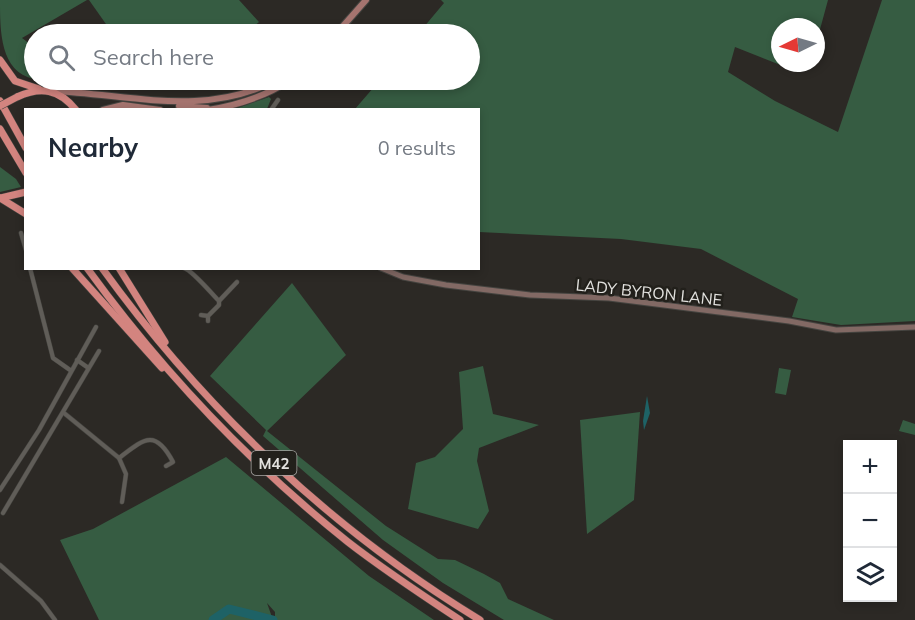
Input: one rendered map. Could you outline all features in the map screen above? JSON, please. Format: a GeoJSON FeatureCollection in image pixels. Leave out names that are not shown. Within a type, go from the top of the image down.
{"type":"FeatureCollection","features":[{"type":"Feature","properties":{"kind":"highway"},"geometry":{"type":"LineString","coordinates":[[0,60],[15,81],[24,84]]}},
{"type":"Feature","properties":{"kind":"highway"},"geometry":{"type":"LineString","coordinates":[[0,106],[38,90]]}},
{"type":"Feature","properties":{"kind":"highway"},"geometry":{"type":"LineString","coordinates":[[46,90],[63,97],[74,108]]}},
{"type":"Feature","properties":{"kind":"highway"},"geometry":{"type":"LineString","coordinates":[[0,101],[24,144]]}},
{"type":"Feature","properties":{"kind":"highway"},"geometry":{"type":"LineString","coordinates":[[0,129],[24,170]]}},
{"type":"Feature","properties":{"kind":"highway"},"geometry":{"type":"LineString","coordinates":[[0,198],[24,192]]}},
{"type":"Feature","properties":{"kind":"highway"},"geometry":{"type":"LineString","coordinates":[[0,198],[24,213]]}},
{"type":"Feature","properties":{"kind":"highway"},"geometry":{"type":"LineString","coordinates":[[74,270],[129,335],[175,379]]}},
{"type":"Feature","properties":{"kind":"highway","name":"M42"},"geometry":{"type":"LineString","coordinates":[[89,270],[175,379],[259,464],[348,542],[460,620]]}},
{"type":"Feature","properties":{"kind":"highway","name":"M42"},"geometry":{"type":"LineString","coordinates":[[104,270],[188,377],[225,417],[348,527],[480,620]]}},
{"type":"Feature","properties":{"kind":"highway"},"geometry":{"type":"LineString","coordinates":[[120,270],[170,349],[225,417]]}},
{"type":"Feature","properties":{"kind":"main road"},"geometry":{"type":"LineString","coordinates":[[345,24],[366,0]]}},
{"type":"Feature","properties":{"kind":"main road"},"geometry":{"type":"LineString","coordinates":[[51,91],[191,102],[240,96],[254,90]]}},
{"type":"Feature","properties":{"kind":"main road"},"geometry":{"type":"LineString","coordinates":[[219,108],[235,105],[274,90]]}},
{"type":"Feature","properties":{"kind":"main road"},"geometry":{"type":"LineString","coordinates":[[153,100],[165,105],[203,106],[206,108]]}},
{"type":"Feature","properties":{"kind":"main road"},"geometry":{"type":"LineString","coordinates":[[111,108],[123,105],[145,108]]}},
{"type":"Feature","properties":{"kind":"street"},"geometry":{"type":"LineString","coordinates":[[272,108],[278,100]]}},
{"type":"Feature","properties":{"kind":"street"},"geometry":{"type":"LineString","coordinates":[[230,108],[235,105]]}},
{"type":"Feature","properties":{"kind":"street"},"geometry":{"type":"LineString","coordinates":[[21,233],[24,243]]}},
{"type":"Feature","properties":{"kind":"street"},"geometry":{"type":"LineString","coordinates":[[31,270],[53,358],[70,370]]}},
{"type":"Feature","properties":{"kind":"street"},"geometry":{"type":"LineString","coordinates":[[188,270],[194,273],[199,282],[219,301]]}},
{"type":"Feature","properties":{"kind":"street","name":"LADY BYRON LANE"},"geometry":{"type":"LineString","coordinates":[[386,270],[403,277],[447,285],[530,295],[609,298],[789,321],[836,330],[915,327]]}},
{"type":"Feature","properties":{"kind":"street"},"geometry":{"type":"LineString","coordinates":[[201,315],[208,318],[219,305],[219,301],[237,282]]}},
{"type":"Feature","properties":{"kind":"street"},"geometry":{"type":"LineString","coordinates":[[0,490],[39,430],[70,370],[96,327]]}},
{"type":"Feature","properties":{"kind":"street"},"geometry":{"type":"LineString","coordinates":[[1,513],[64,413],[87,367],[99,351]]}},
{"type":"Feature","properties":{"kind":"street"},"geometry":{"type":"LineString","coordinates":[[77,360],[87,367]]}},
{"type":"Feature","properties":{"kind":"street"},"geometry":{"type":"LineString","coordinates":[[64,413],[119,458],[126,474],[122,502]]}},
{"type":"Feature","properties":{"kind":"street"},"geometry":{"type":"LineString","coordinates":[[119,458],[148,439],[164,446],[172,462],[166,466]]}},
{"type":"Feature","properties":{"kind":"street"},"geometry":{"type":"LineString","coordinates":[[0,566],[41,601],[55,620]]}},
{"type":"Feature","properties":{"kind":"green space"},"geometry":{"type":"Polygon","coordinates":[[[0,0],[87,0],[46,24],[24,24],[24,37],[22,38],[24,40],[24,75],[14,68],[8,59],[1,24],[0,0]]]}},
{"type":"Feature","properties":{"kind":"green space"},"geometry":{"type":"Polygon","coordinates":[[[89,0],[239,0],[259,22],[257,24],[106,24],[89,0]]]}},
{"type":"Feature","properties":{"kind":"green space"},"geometry":{"type":"Polygon","coordinates":[[[441,0],[828,0],[823,18],[771,18],[771,61],[735,47],[728,72],[775,101],[838,132],[882,0],[915,0],[915,321],[841,325],[792,317],[798,299],[701,249],[621,239],[480,232],[480,108],[356,108],[371,90],[480,90],[480,24],[426,24],[444,3],[441,0]]]}},
{"type":"Feature","properties":{"kind":"green space"},"geometry":{"type":"Polygon","coordinates":[[[269,97],[271,99],[267,108],[238,108],[269,97]]]}},
{"type":"Feature","properties":{"kind":"green space"},"geometry":{"type":"Polygon","coordinates":[[[0,167],[16,179],[21,187],[0,192],[0,167]]]}},
{"type":"Feature","properties":{"kind":"green space"},"geometry":{"type":"Polygon","coordinates":[[[292,283],[346,355],[267,431],[386,526],[438,559],[455,560],[484,574],[500,583],[508,599],[554,620],[504,620],[443,583],[383,540],[263,436],[266,430],[210,376],[292,283]]]}},
{"type":"Feature","properties":{"kind":"green space"},"geometry":{"type":"Polygon","coordinates":[[[483,366],[493,414],[539,425],[479,448],[477,461],[489,511],[478,529],[408,509],[416,463],[435,457],[463,429],[459,372],[483,366]]]}},
{"type":"Feature","properties":{"kind":"green space"},"geometry":{"type":"Polygon","coordinates":[[[779,368],[791,370],[786,395],[775,393],[779,368]]]}},
{"type":"Feature","properties":{"kind":"green space"},"geometry":{"type":"Polygon","coordinates":[[[640,412],[634,500],[587,534],[580,420],[640,412]]]}},
{"type":"Feature","properties":{"kind":"green space"},"geometry":{"type":"Polygon","coordinates":[[[903,420],[915,424],[915,435],[899,431],[903,420]]]}},
{"type":"Feature","properties":{"kind":"green space"},"geometry":{"type":"Polygon","coordinates":[[[226,457],[369,576],[434,620],[275,620],[275,612],[267,603],[273,620],[99,620],[60,540],[93,529],[226,457]]]}},
{"type":"Feature","properties":{"kind":"water"},"geometry":{"type":"Polygon","coordinates":[[[647,396],[650,413],[644,430],[643,421],[647,396]]]}},
{"type":"Feature","properties":{"kind":"waterway"},"geometry":{"type":"LineString","coordinates":[[213,620],[229,609],[273,620]]}}]}
